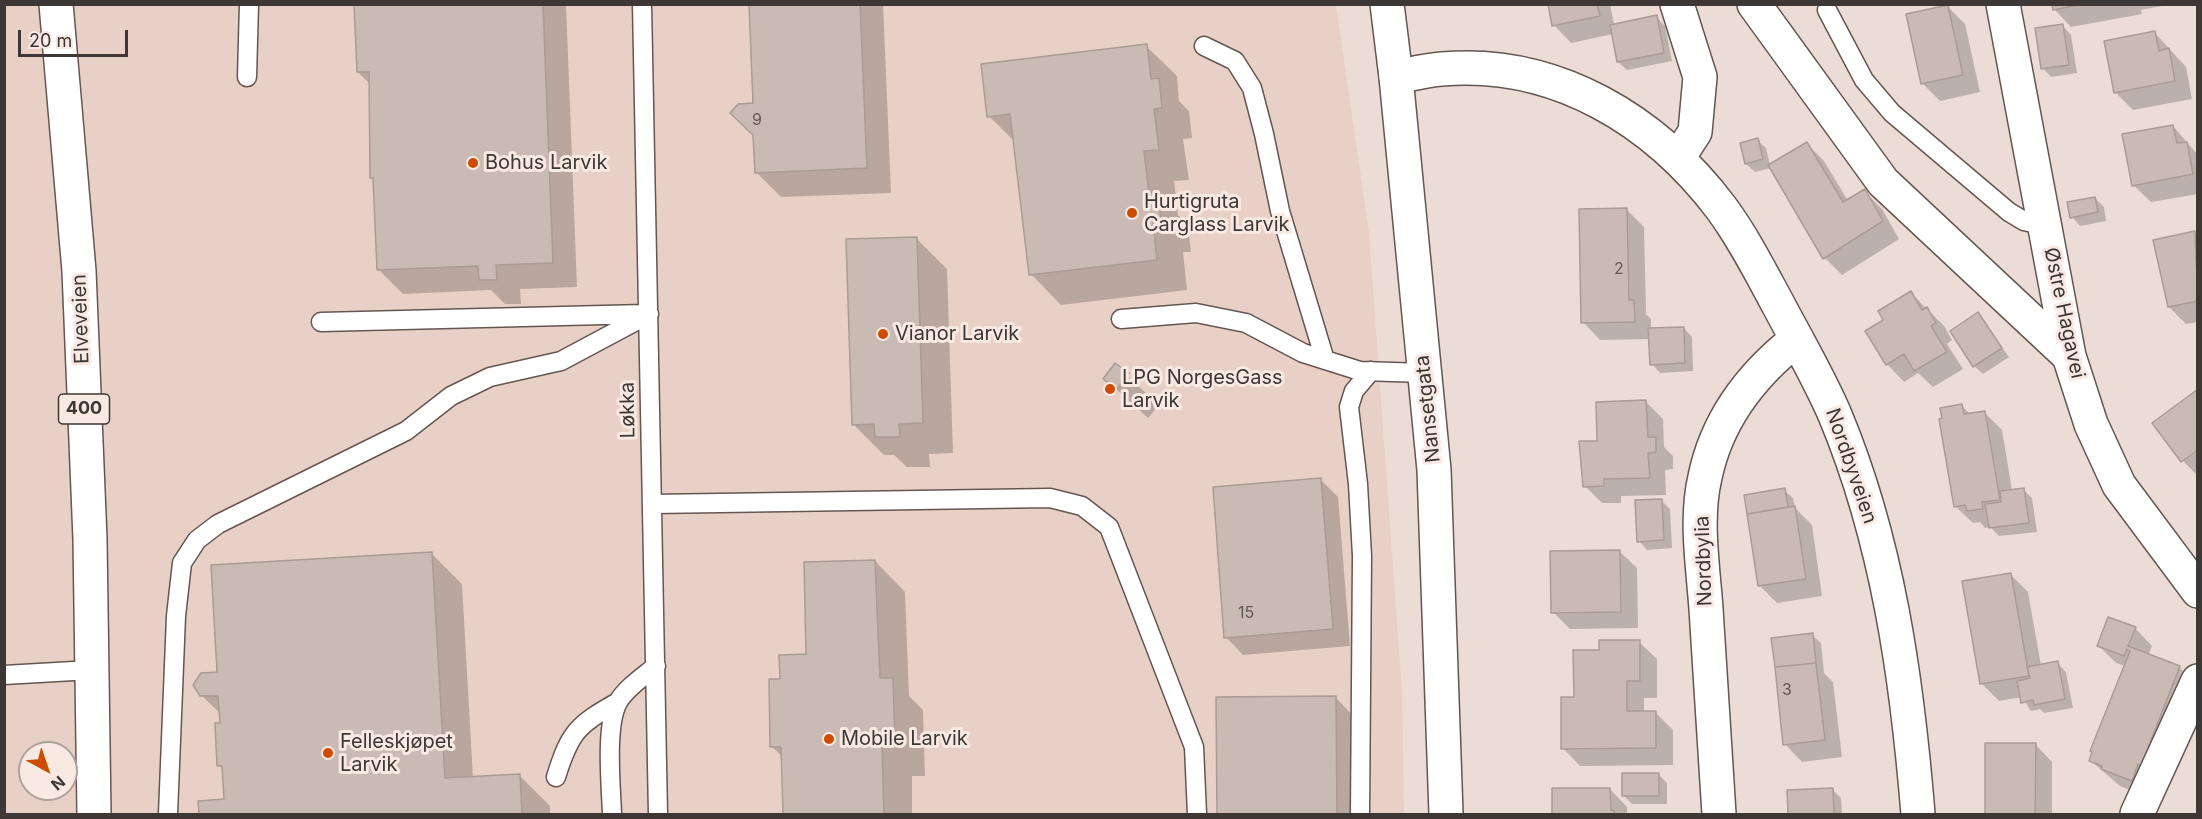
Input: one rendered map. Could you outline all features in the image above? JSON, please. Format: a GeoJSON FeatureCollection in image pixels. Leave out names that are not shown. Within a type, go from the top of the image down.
{"type":"FeatureCollection","features":[{"type":"Feature","properties":{"kind":"main road","name":"Elveveien"},"geometry":{"type":"LineString","coordinates":[[56,4],[79,271],[90,539],[94,814]]}},
{"type":"Feature","properties":{"kind":"main road","name":"Nansetgata"},"geometry":{"type":"LineString","coordinates":[[1387,4],[1434,470],[1446,814]]}},
{"type":"Feature","properties":{"kind":"main road"},"geometry":{"type":"LineString","coordinates":[[1677,4],[1700,77],[1695,132],[1678,158]]}},
{"type":"Feature","properties":{"kind":"main road"},"geometry":{"type":"LineString","coordinates":[[1754,4],[1883,182],[2070,356]]}},
{"type":"Feature","properties":{"kind":"main road","name":"Østre Hagavei"},"geometry":{"type":"LineString","coordinates":[[2003,4],[2070,356],[2091,424],[2119,485],[2198,591]]}},
{"type":"Feature","properties":{"kind":"main road","name":"Nordbyveien"},"geometry":{"type":"LineString","coordinates":[[1396,77],[1443,69],[1498,70],[1554,83],[1603,102],[1641,126],[1678,158],[1722,209],[1754,259],[1834,415],[1883,563],[1897,639],[1918,814]]}},
{"type":"Feature","properties":{"kind":"main road","name":"Nordbylia"},"geometry":{"type":"LineString","coordinates":[[1719,814],[1701,529],[1704,477],[1716,442],[1741,391],[1771,360],[1797,339]]}},
{"type":"Feature","properties":{"kind":"main road"},"geometry":{"type":"LineString","coordinates":[[2137,814],[2198,681]]}},
{"type":"Feature","properties":{"kind":"lane"},"geometry":{"type":"LineString","coordinates":[[247,77],[249,4]]}},
{"type":"Feature","properties":{"kind":"lane","name":"Løkka"},"geometry":{"type":"LineString","coordinates":[[642,4],[658,814]]}},
{"type":"Feature","properties":{"kind":"lane"},"geometry":{"type":"LineString","coordinates":[[1827,10],[1864,80],[1892,113],[2009,212],[2024,221],[2046,226]]}},
{"type":"Feature","properties":{"kind":"lane"},"geometry":{"type":"LineString","coordinates":[[1204,46],[1235,61],[1252,88],[1280,211],[1325,360]]}},
{"type":"Feature","properties":{"kind":"lane"},"geometry":{"type":"LineString","coordinates":[[1121,319],[1196,313],[1246,323],[1303,353],[1360,371],[1425,373]]}},
{"type":"Feature","properties":{"kind":"lane"},"geometry":{"type":"LineString","coordinates":[[321,322],[649,314]]}},
{"type":"Feature","properties":{"kind":"lane"},"geometry":{"type":"LineString","coordinates":[[168,814],[177,605],[182,563],[197,540],[218,524],[406,431],[451,396],[490,376],[561,361],[649,314]]}},
{"type":"Feature","properties":{"kind":"lane"},"geometry":{"type":"LineString","coordinates":[[1360,814],[1362,556],[1358,484],[1349,407],[1354,391],[1371,371]]}},
{"type":"Feature","properties":{"kind":"lane"},"geometry":{"type":"LineString","coordinates":[[653,504],[1050,498],[1082,506],[1109,527],[1194,747],[1197,814]]}},
{"type":"Feature","properties":{"kind":"lane"},"geometry":{"type":"LineString","coordinates":[[556,777],[567,742],[591,717],[618,702],[656,666]]}},
{"type":"Feature","properties":{"kind":"lane"},"geometry":{"type":"LineString","coordinates":[[4,675],[92,670]]}},
{"type":"Feature","properties":{"kind":"lane"},"geometry":{"type":"LineString","coordinates":[[612,814],[610,753],[618,702]]}},
{"type":"Feature","properties":{"kind":"shaded area"},"geometry":{"type":"Polygon","coordinates":[[[5,5],[1336,5],[1369,233],[1402,692],[1404,814],[5,814],[5,5]]]}},
{"type":"Feature","properties":{"kind":"building"},"geometry":{"type":"Polygon","coordinates":[[[354,4],[543,4],[553,263],[496,265],[497,280],[479,280],[478,266],[377,270],[373,178],[370,178],[369,72],[357,72],[354,4]]]}},
{"type":"Feature","properties":{"kind":"building"},"geometry":{"type":"Polygon","coordinates":[[[749,4],[860,4],[867,168],[755,173],[753,135],[730,113],[738,104],[753,103],[749,4]]]}},
{"type":"Feature","properties":{"kind":"building"},"geometry":{"type":"Polygon","coordinates":[[[1548,4],[1597,4],[1600,16],[1552,26],[1548,4]]]}},
{"type":"Feature","properties":{"kind":"building"},"geometry":{"type":"Polygon","coordinates":[[[2052,4],[2083,4],[2053,10],[2052,4]]]}},
{"type":"Feature","properties":{"kind":"building"},"geometry":{"type":"Polygon","coordinates":[[[1948,5],[1963,75],[1921,84],[1906,14],[1948,5]]]}},
{"type":"Feature","properties":{"kind":"building"},"geometry":{"type":"Polygon","coordinates":[[[1657,15],[1664,53],[1617,62],[1610,25],[1657,15]]]}},
{"type":"Feature","properties":{"kind":"building"},"geometry":{"type":"Polygon","coordinates":[[[2063,24],[2069,65],[2041,69],[2035,28],[2063,24]]]}},
{"type":"Feature","properties":{"kind":"building"},"geometry":{"type":"Polygon","coordinates":[[[2155,31],[2159,51],[2169,48],[2175,81],[2114,93],[2104,41],[2155,31]]]}},
{"type":"Feature","properties":{"kind":"building"},"geometry":{"type":"Polygon","coordinates":[[[1147,44],[1151,79],[1159,78],[1162,108],[1154,109],[1159,150],[1144,151],[1149,193],[1158,192],[1161,221],[1153,222],[1157,260],[1029,275],[1010,114],[987,117],[981,64],[1147,44]]]}},
{"type":"Feature","properties":{"kind":"building"},"geometry":{"type":"Polygon","coordinates":[[[2173,125],[2177,143],[2187,142],[2193,174],[2132,186],[2122,134],[2173,125]]]}},
{"type":"Feature","properties":{"kind":"building"},"geometry":{"type":"Polygon","coordinates":[[[1758,138],[1763,159],[1745,164],[1740,143],[1758,138]]]}},
{"type":"Feature","properties":{"kind":"building"},"geometry":{"type":"Polygon","coordinates":[[[1807,142],[1843,202],[1865,189],[1883,221],[1823,259],[1768,165],[1807,142]]]}},
{"type":"Feature","properties":{"kind":"building"},"geometry":{"type":"Polygon","coordinates":[[[2095,197],[2098,212],[2070,218],[2067,202],[2095,197]]]}},
{"type":"Feature","properties":{"kind":"building"},"geometry":{"type":"Polygon","coordinates":[[[1627,208],[1629,300],[1634,300],[1635,322],[1581,323],[1579,209],[1627,208]]]}},
{"type":"Feature","properties":{"kind":"building"},"geometry":{"type":"Polygon","coordinates":[[[2195,231],[2198,301],[2168,307],[2153,240],[2195,231]]]}},
{"type":"Feature","properties":{"kind":"building"},"geometry":{"type":"Polygon","coordinates":[[[917,237],[923,423],[899,424],[900,437],[875,437],[874,424],[852,425],[846,239],[917,237]]]}},
{"type":"Feature","properties":{"kind":"building"},"geometry":{"type":"Polygon","coordinates":[[[1911,291],[1922,310],[1927,307],[1936,323],[1931,326],[1947,352],[1914,371],[1904,354],[1886,365],[1865,331],[1883,320],[1878,311],[1911,291]]]}},
{"type":"Feature","properties":{"kind":"building"},"geometry":{"type":"Polygon","coordinates":[[[1978,312],[2002,348],[1973,367],[1950,331],[1978,312]]]}},
{"type":"Feature","properties":{"kind":"building"},"geometry":{"type":"Polygon","coordinates":[[[1684,327],[1685,363],[1650,365],[1648,328],[1684,327]]]}},
{"type":"Feature","properties":{"kind":"building"},"geometry":{"type":"Polygon","coordinates":[[[1115,363],[1129,373],[1117,389],[1103,379],[1115,363]]]}},
{"type":"Feature","properties":{"kind":"building"},"geometry":{"type":"Polygon","coordinates":[[[2198,389],[2198,450],[2181,462],[2152,423],[2198,389]]]}},
{"type":"Feature","properties":{"kind":"building"},"geometry":{"type":"Polygon","coordinates":[[[1646,400],[1648,437],[1656,437],[1656,452],[1648,453],[1650,478],[1604,479],[1604,486],[1583,487],[1579,441],[1597,441],[1596,402],[1646,400]]]}},
{"type":"Feature","properties":{"kind":"building"},"geometry":{"type":"Polygon","coordinates":[[[1962,404],[1964,414],[1985,411],[2000,500],[1982,502],[1983,509],[1967,511],[1965,505],[1954,507],[1939,419],[1942,418],[1940,408],[1962,404]]]}},
{"type":"Feature","properties":{"kind":"building"},"geometry":{"type":"Polygon","coordinates":[[[1321,478],[1333,629],[1224,638],[1213,487],[1321,478]]]}},
{"type":"Feature","properties":{"kind":"building"},"geometry":{"type":"Polygon","coordinates":[[[1785,488],[1788,507],[1747,514],[1744,495],[1785,488]]]}},
{"type":"Feature","properties":{"kind":"building"},"geometry":{"type":"Polygon","coordinates":[[[2024,488],[2029,523],[1989,528],[1985,504],[2001,502],[2000,491],[2024,488]]]}},
{"type":"Feature","properties":{"kind":"building"},"geometry":{"type":"Polygon","coordinates":[[[1662,499],[1664,540],[1637,542],[1635,500],[1662,499]]]}},
{"type":"Feature","properties":{"kind":"building"},"geometry":{"type":"Polygon","coordinates":[[[1795,506],[1806,579],[1758,586],[1747,514],[1795,506]]]}},
{"type":"Feature","properties":{"kind":"building"},"geometry":{"type":"Polygon","coordinates":[[[1620,550],[1621,612],[1551,613],[1550,551],[1620,550]]]}},
{"type":"Feature","properties":{"kind":"building"},"geometry":{"type":"Polygon","coordinates":[[[432,552],[445,778],[520,774],[522,814],[199,814],[198,801],[224,799],[222,766],[217,766],[215,723],[220,723],[218,696],[200,696],[193,685],[201,673],[217,672],[211,565],[432,552]]]}},
{"type":"Feature","properties":{"kind":"building"},"geometry":{"type":"Polygon","coordinates":[[[875,560],[880,678],[893,678],[895,745],[882,746],[884,814],[783,814],[781,747],[770,747],[769,679],[780,679],[779,655],[806,654],[804,562],[875,560]]]}},
{"type":"Feature","properties":{"kind":"building"},"geometry":{"type":"Polygon","coordinates":[[[2011,573],[2029,676],[1980,684],[1962,581],[2011,573]]]}},
{"type":"Feature","properties":{"kind":"building"},"geometry":{"type":"Polygon","coordinates":[[[2108,617],[2136,627],[2128,646],[2180,666],[2141,766],[2138,764],[2132,781],[2101,769],[2102,766],[2089,761],[2092,752],[2090,751],[2130,651],[2127,649],[2124,656],[2097,646],[2108,617]]]}},
{"type":"Feature","properties":{"kind":"building"},"geometry":{"type":"Polygon","coordinates":[[[1813,633],[1816,663],[1775,667],[1771,638],[1813,633]]]}},
{"type":"Feature","properties":{"kind":"building"},"geometry":{"type":"Polygon","coordinates":[[[1599,640],[1640,640],[1640,681],[1627,681],[1627,711],[1656,711],[1656,748],[1561,749],[1561,697],[1574,697],[1573,650],[1599,650],[1599,640]]]}},
{"type":"Feature","properties":{"kind":"building"},"geometry":{"type":"Polygon","coordinates":[[[2058,661],[2065,699],[2034,705],[2033,700],[2021,703],[2017,681],[2030,678],[2027,667],[2058,661]]]}},
{"type":"Feature","properties":{"kind":"building"},"geometry":{"type":"Polygon","coordinates":[[[1816,663],[1825,740],[1783,745],[1775,667],[1816,663]]]}},
{"type":"Feature","properties":{"kind":"building"},"geometry":{"type":"Polygon","coordinates":[[[1336,696],[1337,814],[1217,814],[1216,697],[1336,696]]]}},
{"type":"Feature","properties":{"kind":"building"},"geometry":{"type":"Polygon","coordinates":[[[1985,743],[2036,743],[2035,814],[1985,814],[1985,743]]]}},
{"type":"Feature","properties":{"kind":"building"},"geometry":{"type":"Polygon","coordinates":[[[1622,773],[1659,773],[1659,796],[1622,796],[1622,773]]]}},
{"type":"Feature","properties":{"kind":"building"},"geometry":{"type":"Polygon","coordinates":[[[1552,788],[1610,788],[1611,810],[1614,810],[1614,814],[1552,814],[1552,788]]]}},
{"type":"Feature","properties":{"kind":"building"},"geometry":{"type":"Polygon","coordinates":[[[1833,788],[1834,814],[1788,814],[1787,790],[1833,788]]]}},
{"type":"Feature","properties":{"kind":"place","name":"Bohus Larvik"},"geometry":{"type":"Point","coordinates":[473,163]}},
{"type":"Feature","properties":{"kind":"place","name":"Hurtigruta Carglass Larvik"},"geometry":{"type":"Point","coordinates":[1132,213]}},
{"type":"Feature","properties":{"kind":"place","name":"Vianor Larvik"},"geometry":{"type":"Point","coordinates":[883,334]}},
{"type":"Feature","properties":{"kind":"place","name":"LPG NorgesGass Larvik"},"geometry":{"type":"Point","coordinates":[1110,389]}},
{"type":"Feature","properties":{"kind":"place","name":"Mobile Larvik"},"geometry":{"type":"Point","coordinates":[829,739]}},
{"type":"Feature","properties":{"kind":"place","name":"Felleskjøpet Larvik"},"geometry":{"type":"Point","coordinates":[328,753]}}]}
